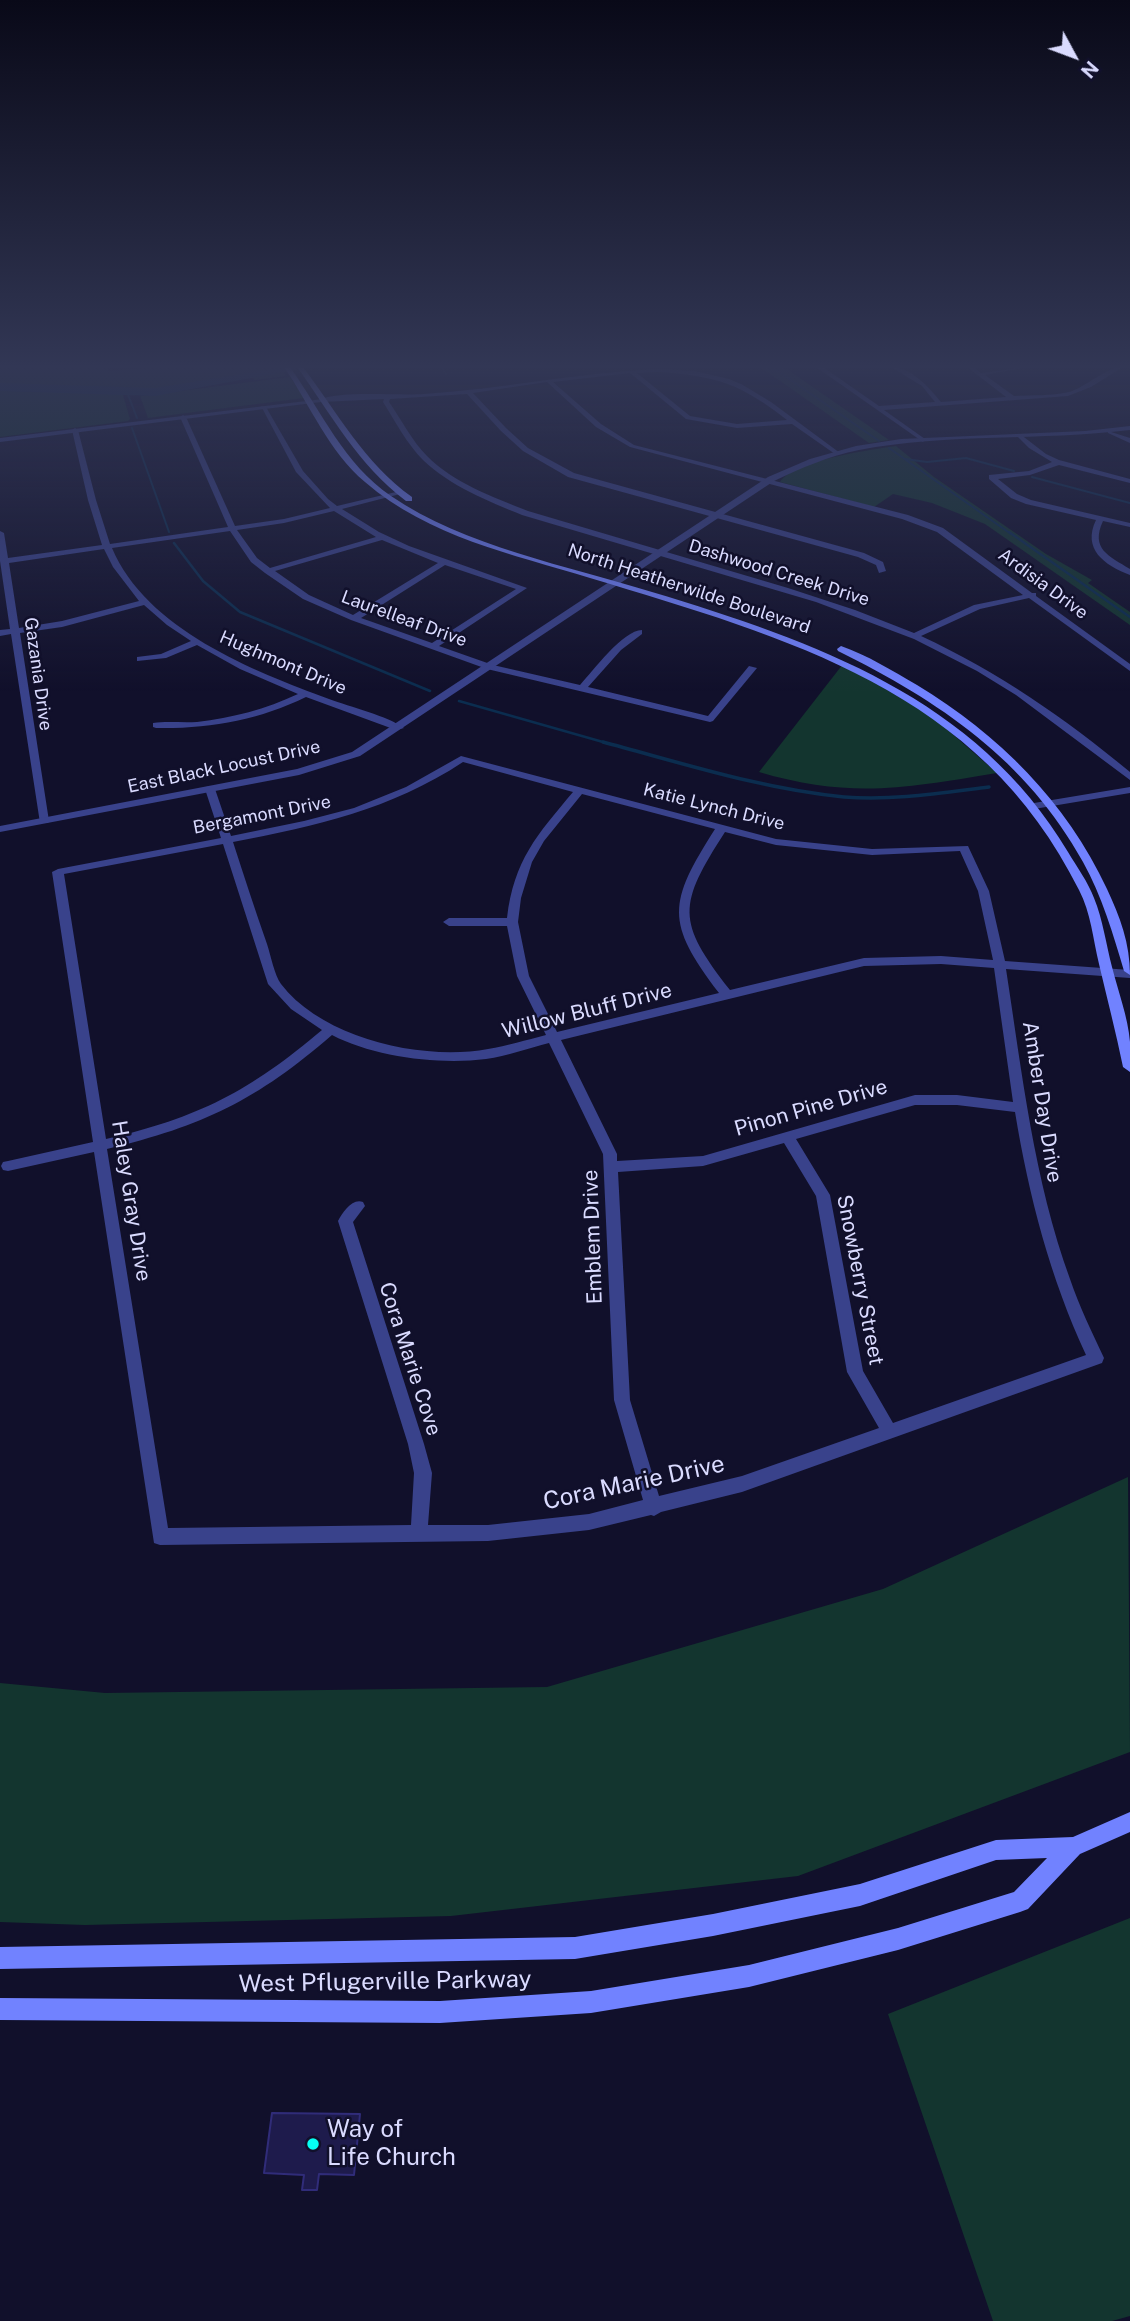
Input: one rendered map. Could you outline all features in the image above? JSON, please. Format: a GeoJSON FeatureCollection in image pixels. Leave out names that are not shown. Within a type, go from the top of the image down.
{"type":"FeatureCollection","features":[{"type":"Feature","properties":{"kind":"main road","name":"North Heatherwilde Boulevard"},"geometry":{"type":"LineString","coordinates":[[362,475],[388,496],[442,527],[811,636]]}},
{"type":"Feature","properties":{"kind":"main road","name":"North Heatherwilde Boulevard"},"geometry":{"type":"LineString","coordinates":[[376,475],[400,494],[453,523],[801,642],[896,688],[984,752],[1034,806],[1085,891],[1095,916],[1130,1067]]}},
{"type":"Feature","properties":{"kind":"main road","name":"North Heatherwilde Boulevard"},"geometry":{"type":"LineString","coordinates":[[829,644],[908,683],[1009,756],[1052,804],[1094,868],[1118,929],[1130,973]]}},
{"type":"Feature","properties":{"kind":"main road","name":"West Pflugerville Parkway"},"geometry":{"type":"LineString","coordinates":[[0,1958],[575,1948],[713,1925],[860,1895],[996,1850],[1073,1847],[1130,1822]]}},
{"type":"Feature","properties":{"kind":"main road","name":"West Pflugerville Parkway"},"geometry":{"type":"LineString","coordinates":[[0,2009],[440,2012],[591,2002],[750,1976],[898,1939],[1020,1901],[1073,1847]]}},
{"type":"Feature","properties":{"kind":"street","name":"Hughmont Drive"},"geometry":{"type":"LineString","coordinates":[[87,475],[106,546],[117,569],[146,602],[197,642],[247,668],[399,728]]}},
{"type":"Feature","properties":{"kind":"street","name":"Laurelleaf Drive"},"geometry":{"type":"LineString","coordinates":[[209,475],[232,529],[254,560],[306,597],[354,618],[490,667],[710,719],[752,668]]}},
{"type":"Feature","properties":{"kind":"street"},"geometry":{"type":"LineString","coordinates":[[303,475],[338,509],[384,537],[443,563],[523,588],[433,646]]}},
{"type":"Feature","properties":{"kind":"street","name":"Dashwood Creek Drive"},"geometry":{"type":"LineString","coordinates":[[451,475],[473,491],[525,513],[823,600],[914,636],[978,668],[1023,695],[1062,722],[1130,777]]}},
{"type":"Feature","properties":{"kind":"street"},"geometry":{"type":"LineString","coordinates":[[577,475],[861,555],[880,564],[882,571]]}},
{"type":"Feature","properties":{"kind":"street","name":"Ardisia Drive"},"geometry":{"type":"LineString","coordinates":[[742,475],[925,524],[955,539],[1130,668]]}},
{"type":"Feature","properties":{"kind":"street","name":"East Black Locust Drive"},"geometry":{"type":"LineString","coordinates":[[0,829],[329,764],[356,754],[779,475]]}},
{"type":"Feature","properties":{"kind":"street"},"geometry":{"type":"LineString","coordinates":[[1008,475],[992,477],[1014,496],[1029,502],[1130,525]]}},
{"type":"Feature","properties":{"kind":"street"},"geometry":{"type":"LineString","coordinates":[[1107,475],[1130,481]]}},
{"type":"Feature","properties":{"kind":"street"},"geometry":{"type":"LineString","coordinates":[[4,561],[284,522],[400,494]]}},
{"type":"Feature","properties":{"kind":"street"},"geometry":{"type":"LineString","coordinates":[[1100,519],[1092,531],[1093,542],[1104,555],[1130,573]]}},
{"type":"Feature","properties":{"kind":"street","name":"Gazania Drive"},"geometry":{"type":"LineString","coordinates":[[0,533],[44,821]]}},
{"type":"Feature","properties":{"kind":"street"},"geometry":{"type":"LineString","coordinates":[[268,571],[384,537]]}},
{"type":"Feature","properties":{"kind":"street"},"geometry":{"type":"LineString","coordinates":[[354,618],[443,563]]}},
{"type":"Feature","properties":{"kind":"street"},"geometry":{"type":"LineString","coordinates":[[914,636],[977,607],[1033,595]]}},
{"type":"Feature","properties":{"kind":"street"},"geometry":{"type":"LineString","coordinates":[[0,633],[62,624],[146,602]]}},
{"type":"Feature","properties":{"kind":"street"},"geometry":{"type":"LineString","coordinates":[[581,690],[618,648],[639,632]]}},
{"type":"Feature","properties":{"kind":"street"},"geometry":{"type":"LineString","coordinates":[[140,659],[163,656],[197,642]]}},
{"type":"Feature","properties":{"kind":"street"},"geometry":{"type":"LineString","coordinates":[[156,725],[185,727],[240,718],[268,711],[307,693]]}},
{"type":"Feature","properties":{"kind":"street","name":"Katie Lynch Drive"},"geometry":{"type":"LineString","coordinates":[[461,760],[775,842],[839,850],[902,852],[964,848]]}},
{"type":"Feature","properties":{"kind":"street","name":"Bergamont Drive"},"geometry":{"type":"LineString","coordinates":[[58,872],[228,840],[368,808],[414,789],[461,760]]}},
{"type":"Feature","properties":{"kind":"street","name":"Willow Bluff Drive"},"geometry":{"type":"LineString","coordinates":[[210,789],[274,984],[291,1003],[331,1030],[372,1048],[447,1057],[486,1054],[554,1040],[864,962],[902,959],[1130,973]]}},
{"type":"Feature","properties":{"kind":"street"},"geometry":{"type":"LineString","coordinates":[[1034,806],[1130,790]]}},
{"type":"Feature","properties":{"kind":"street","name":"Emblem Drive"},"geometry":{"type":"LineString","coordinates":[[579,791],[539,840],[526,862],[515,898],[512,922],[523,976],[597,1123],[612,1167],[622,1400],[653,1508]]}},
{"type":"Feature","properties":{"kind":"street"},"geometry":{"type":"LineString","coordinates":[[721,829],[686,884],[683,915],[691,947],[728,996]]}},
{"type":"Feature","properties":{"kind":"street","name":"Amber Day Drive"},"geometry":{"type":"LineString","coordinates":[[964,848],[986,897],[1033,1182],[1049,1247],[1062,1286],[1096,1358]]}},
{"type":"Feature","properties":{"kind":"street","name":"Haley Gray Drive"},"geometry":{"type":"LineString","coordinates":[[58,872],[102,1143],[160,1536]]}},
{"type":"Feature","properties":{"kind":"street"},"geometry":{"type":"LineString","coordinates":[[449,922],[512,922]]}},
{"type":"Feature","properties":{"kind":"street"},"geometry":{"type":"LineString","coordinates":[[8,1166],[173,1125],[226,1104],[281,1070],[331,1030]]}},
{"type":"Feature","properties":{"kind":"street","name":"Pinon Pine Drive"},"geometry":{"type":"LineString","coordinates":[[612,1167],[703,1161],[925,1099],[1021,1108]]}},
{"type":"Feature","properties":{"kind":"street","name":"Snowberry Street"},"geometry":{"type":"LineString","coordinates":[[788,1137],[823,1195],[855,1373],[890,1432]]}},
{"type":"Feature","properties":{"kind":"street","name":"Cora Marie Cove"},"geometry":{"type":"LineString","coordinates":[[358,1206],[345,1221],[423,1473],[419,1533]]}},
{"type":"Feature","properties":{"kind":"street","name":"Cora Marie Drive"},"geometry":{"type":"LineString","coordinates":[[160,1536],[519,1531],[589,1522],[742,1484],[1096,1358]]}},
{"type":"Feature","properties":{"kind":"green space"},"geometry":{"type":"Polygon","coordinates":[[[787,475],[932,475],[1046,554],[1092,580],[1088,583],[1130,612],[1130,625],[985,524],[932,503],[893,494],[874,507],[780,482],[787,475]]]}},
{"type":"Feature","properties":{"kind":"green space"},"geometry":{"type":"Polygon","coordinates":[[[843,664],[933,717],[997,773],[906,786],[851,788],[822,786],[759,772],[843,664]]]}},
{"type":"Feature","properties":{"kind":"green space"},"geometry":{"type":"Polygon","coordinates":[[[1128,1477],[1130,1752],[798,1876],[451,1916],[85,1925],[0,1922],[0,1683],[105,1693],[547,1687],[883,1589],[1128,1477]]]}},
{"type":"Feature","properties":{"kind":"green space"},"geometry":{"type":"Polygon","coordinates":[[[1130,1918],[1130,2316],[1112,2321],[993,2321],[888,2014],[1130,1918]]]}},
{"type":"Feature","properties":{"kind":"building","name":"Way of Life Church"},"geometry":{"type":"Polygon","coordinates":[[[272,2113],[360,2114],[354,2175],[319,2174],[317,2190],[302,2190],[304,2175],[264,2173],[272,2113]]]}},
{"type":"Feature","properties":{"kind":"waterway"},"geometry":{"type":"LineString","coordinates":[[149,475],[169,532]]}},
{"type":"Feature","properties":{"kind":"waterway"},"geometry":{"type":"LineString","coordinates":[[928,475],[1011,534]]}},
{"type":"Feature","properties":{"kind":"waterway"},"geometry":{"type":"LineString","coordinates":[[1032,477],[1130,503]]}},
{"type":"Feature","properties":{"kind":"waterway"},"geometry":{"type":"LineString","coordinates":[[1009,532],[1130,617]]}},
{"type":"Feature","properties":{"kind":"waterway"},"geometry":{"type":"LineString","coordinates":[[174,543],[203,581],[240,612],[430,691]]}},
{"type":"Feature","properties":{"kind":"waterway"},"geometry":{"type":"LineString","coordinates":[[459,701],[610,744]]}},
{"type":"Feature","properties":{"kind":"waterway"},"geometry":{"type":"LineString","coordinates":[[603,742],[753,782],[844,797],[898,797],[989,787]]}},
{"type":"Feature","properties":{"kind":"place","name":"Way of Life Church"},"geometry":{"type":"Point","coordinates":[313,2144]}}]}
